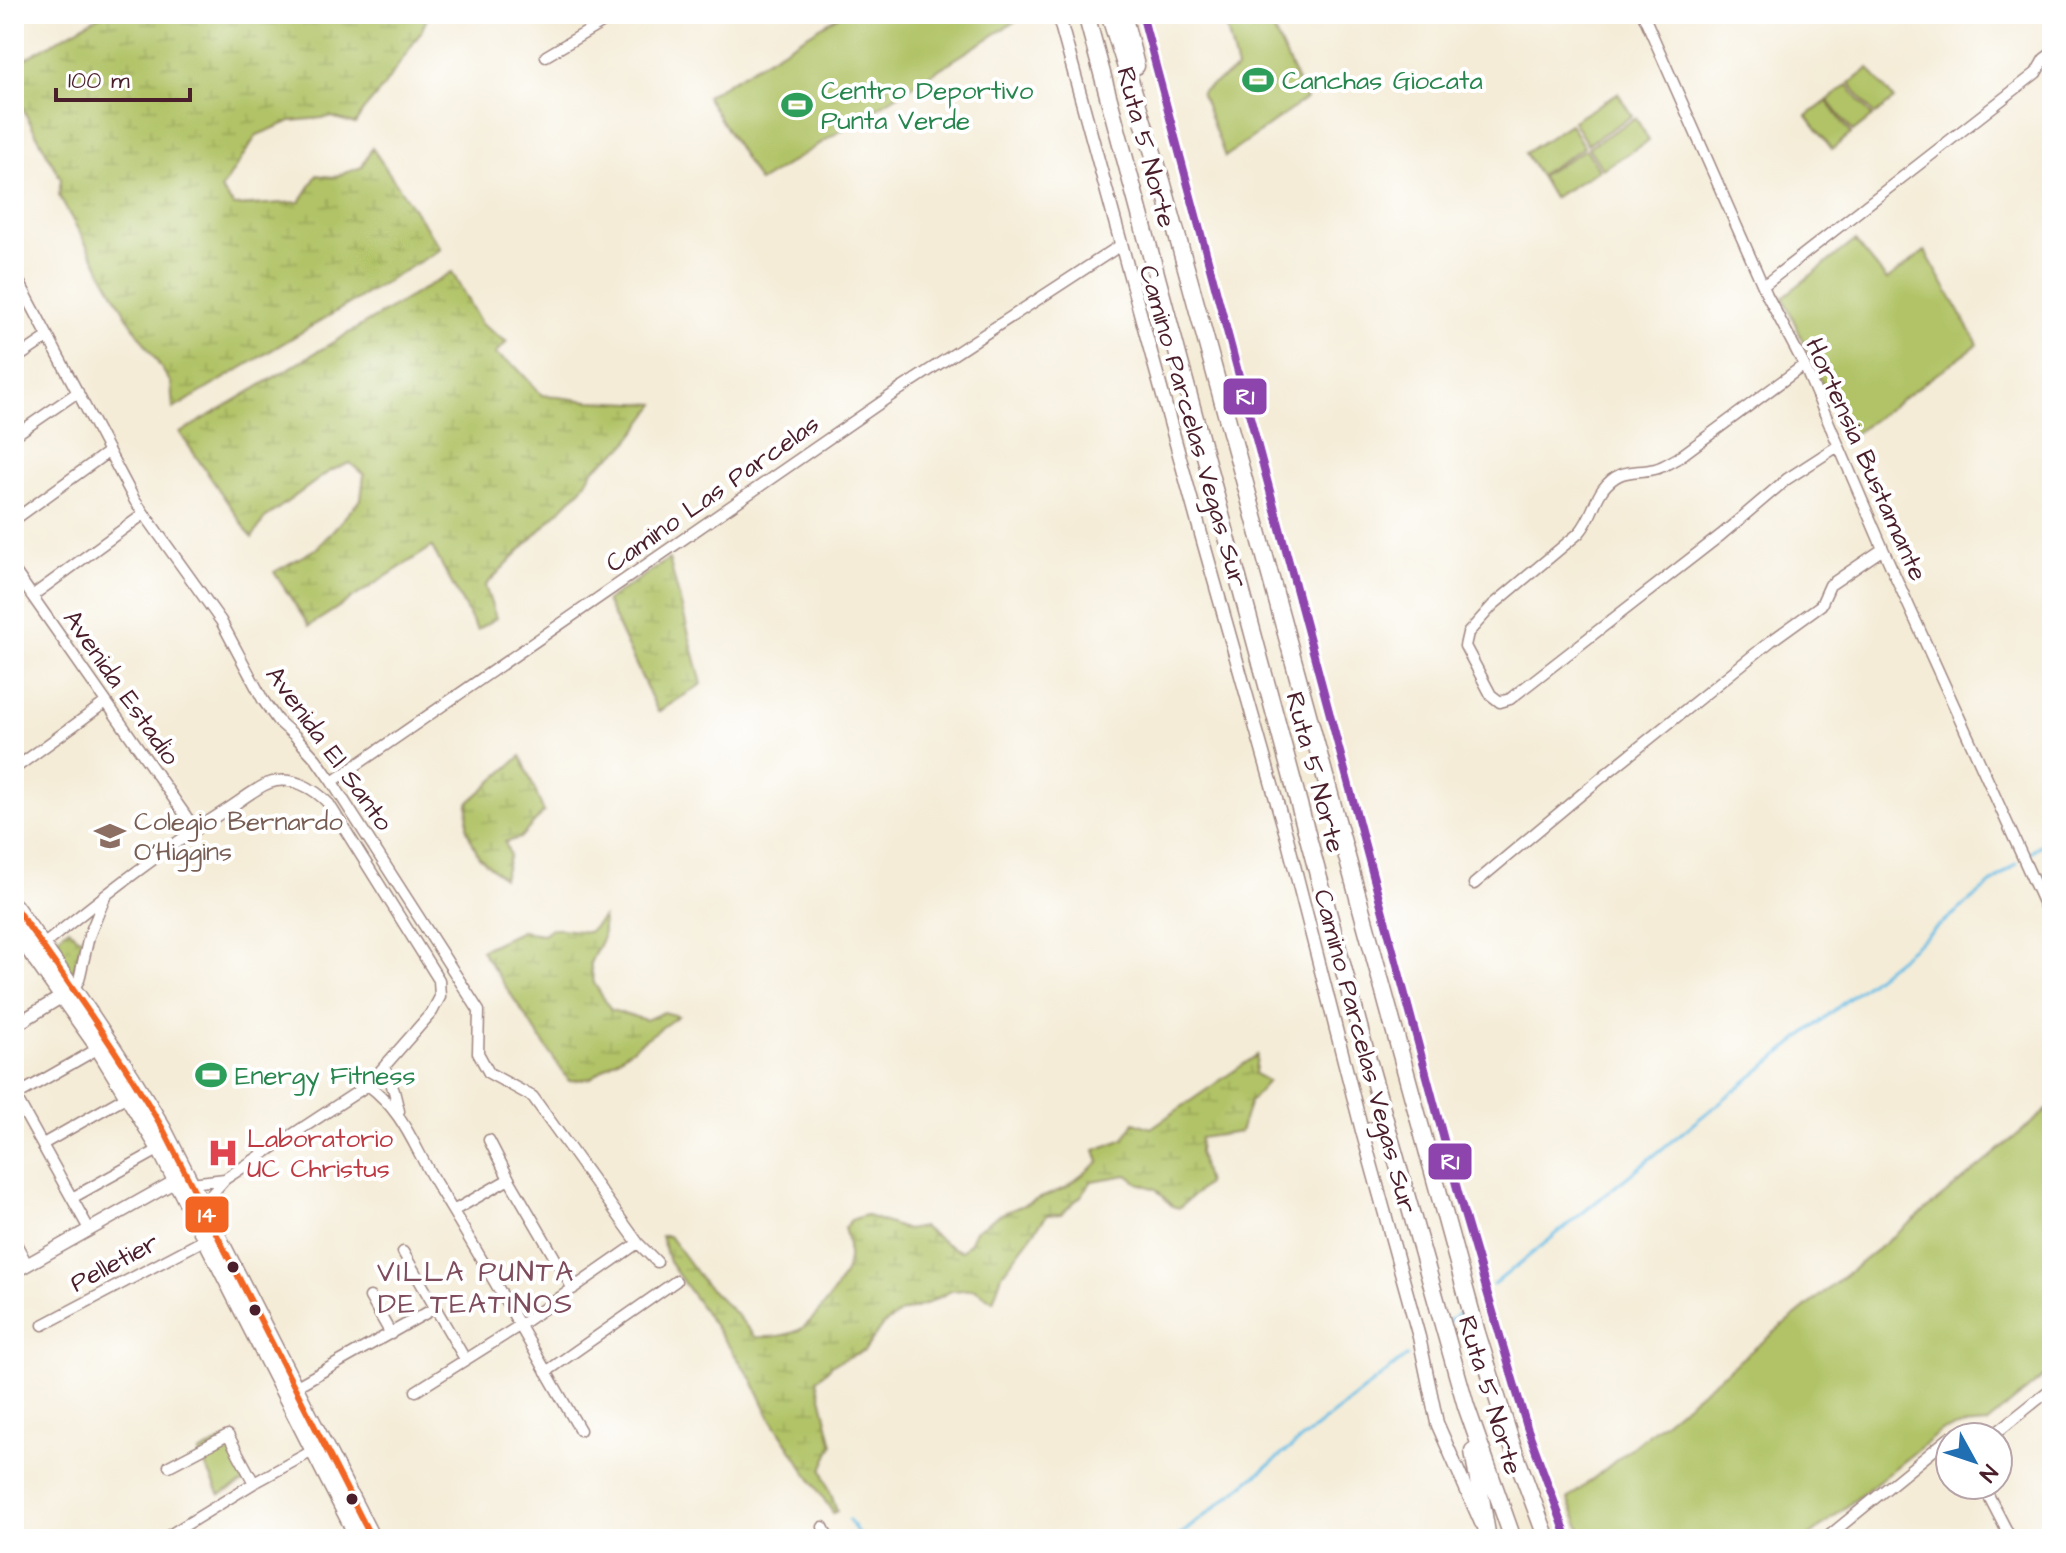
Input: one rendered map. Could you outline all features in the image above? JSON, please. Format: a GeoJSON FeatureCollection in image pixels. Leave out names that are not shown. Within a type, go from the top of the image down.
{"type":"FeatureCollection","features":[{"type":"Feature","properties":{"kind":"main road","name":"Ruta 5 Norte"},"geometry":{"type":"LineString","coordinates":[[1086,14],[1365,1049],[1466,1406],[1513,1539]]}},
{"type":"Feature","properties":{"kind":"main road","name":"Ruta 5 Norte"},"geometry":{"type":"LineString","coordinates":[[1109,14],[1162,181],[1477,1333],[1512,1445],[1547,1539]]}},
{"type":"Feature","properties":{"kind":"main road"},"geometry":{"type":"LineString","coordinates":[[1123,14],[1162,181]]}},
{"type":"Feature","properties":{"kind":"main road"},"geometry":{"type":"LineString","coordinates":[[14,906],[42,946],[160,1149],[203,1204],[295,1387],[359,1539]]}},
{"type":"Feature","properties":{"kind":"main road"},"geometry":{"type":"LineString","coordinates":[[14,928],[68,993],[139,1088],[185,1179],[206,1239],[318,1447],[372,1539]]}},
{"type":"Feature","properties":{"kind":"main road"},"geometry":{"type":"LineString","coordinates":[[1466,1406],[1488,1539]]}},
{"type":"Feature","properties":{"kind":"street"},"geometry":{"type":"LineString","coordinates":[[546,56],[617,14]]}},
{"type":"Feature","properties":{"kind":"street","name":"Camino Parcelas Vegas Sur"},"geometry":{"type":"LineString","coordinates":[[1058,14],[1287,838],[1362,1131],[1419,1337],[1437,1423],[1488,1539]]}},
{"type":"Feature","properties":{"kind":"street","name":"Hortensia Bustamante"},"geometry":{"type":"LineString","coordinates":[[1643,14],[1763,286],[1804,365],[1883,549],[2052,922]]}},
{"type":"Feature","properties":{"kind":"street"},"geometry":{"type":"LineString","coordinates":[[1763,286],[2036,73],[2044,59],[2052,53]]}},
{"type":"Feature","properties":{"kind":"street","name":"Camino Las Parcelas"},"geometry":{"type":"LineString","coordinates":[[332,782],[899,390],[1121,245]]}},
{"type":"Feature","properties":{"kind":"street","name":"Avenida El Santo"},"geometry":{"type":"LineString","coordinates":[[16,279],[135,501],[221,621],[277,720],[316,759],[332,782],[479,1011],[478,1053],[489,1073],[533,1097],[638,1243],[657,1262]]}},
{"type":"Feature","properties":{"kind":"street"},"geometry":{"type":"LineString","coordinates":[[14,360],[48,337]]}},
{"type":"Feature","properties":{"kind":"street"},"geometry":{"type":"LineString","coordinates":[[1804,365],[1678,458],[1655,469],[1623,473],[1608,483],[1579,533],[1493,605],[1468,633],[1465,646],[1491,695],[1500,702],[1510,699],[1721,535],[1787,479],[1838,446]]}},
{"type":"Feature","properties":{"kind":"street"},"geometry":{"type":"LineString","coordinates":[[14,436],[78,392]]}},
{"type":"Feature","properties":{"kind":"street"},"geometry":{"type":"LineString","coordinates":[[14,520],[108,452]]}},
{"type":"Feature","properties":{"kind":"street"},"geometry":{"type":"LineString","coordinates":[[32,596],[144,514]]}},
{"type":"Feature","properties":{"kind":"street"},"geometry":{"type":"LineString","coordinates":[[1474,884],[1771,641],[1821,605],[1830,585],[1883,549]]}},
{"type":"Feature","properties":{"kind":"street","name":"Avenida Estadio"},"geometry":{"type":"LineString","coordinates":[[14,570],[195,829]]}},
{"type":"Feature","properties":{"kind":"street"},"geometry":{"type":"LineString","coordinates":[[14,769],[106,702]]}},
{"type":"Feature","properties":{"kind":"street"},"geometry":{"type":"LineString","coordinates":[[42,946],[195,829],[269,783],[290,782],[308,786],[329,804],[439,980],[440,997],[432,1012],[368,1085],[225,1179],[203,1204]]}},
{"type":"Feature","properties":{"kind":"street"},"geometry":{"type":"LineString","coordinates":[[14,1026],[68,993],[79,980],[89,936],[105,896]]}},
{"type":"Feature","properties":{"kind":"street"},"geometry":{"type":"LineString","coordinates":[[89,1229],[15,1095],[99,1048]]}},
{"type":"Feature","properties":{"kind":"street"},"geometry":{"type":"LineString","coordinates":[[385,1067],[400,1117]]}},
{"type":"Feature","properties":{"kind":"street"},"geometry":{"type":"LineString","coordinates":[[368,1085],[400,1117],[580,1430]]}},
{"type":"Feature","properties":{"kind":"street"},"geometry":{"type":"LineString","coordinates":[[43,1144],[129,1095]]}},
{"type":"Feature","properties":{"kind":"street"},"geometry":{"type":"LineString","coordinates":[[1362,1131],[1387,1122]]}},
{"type":"Feature","properties":{"kind":"street"},"geometry":{"type":"LineString","coordinates":[[489,1140],[573,1289]]}},
{"type":"Feature","properties":{"kind":"street"},"geometry":{"type":"LineString","coordinates":[[72,1198],[160,1149]]}},
{"type":"Feature","properties":{"kind":"street"},"geometry":{"type":"LineString","coordinates":[[14,1272],[185,1179],[225,1179]]}},
{"type":"Feature","properties":{"kind":"street"},"geometry":{"type":"LineString","coordinates":[[453,1211],[509,1179]]}},
{"type":"Feature","properties":{"kind":"street","name":"Pelletier"},"geometry":{"type":"LineString","coordinates":[[43,1325],[206,1239]]}},
{"type":"Feature","properties":{"kind":"street"},"geometry":{"type":"LineString","coordinates":[[14,1240],[27,1264]]}},
{"type":"Feature","properties":{"kind":"street"},"geometry":{"type":"LineString","coordinates":[[416,1391],[519,1326],[638,1243]]}},
{"type":"Feature","properties":{"kind":"street"},"geometry":{"type":"LineString","coordinates":[[403,1252],[465,1359]]}},
{"type":"Feature","properties":{"kind":"street"},"geometry":{"type":"LineString","coordinates":[[546,1372],[676,1281]]}},
{"type":"Feature","properties":{"kind":"street"},"geometry":{"type":"LineString","coordinates":[[370,1297],[391,1334]]}},
{"type":"Feature","properties":{"kind":"street"},"geometry":{"type":"LineString","coordinates":[[295,1387],[435,1308]]}},
{"type":"Feature","properties":{"kind":"street"},"geometry":{"type":"LineString","coordinates":[[2011,1421],[2052,1388]]}},
{"type":"Feature","properties":{"kind":"street"},"geometry":{"type":"LineString","coordinates":[[169,1466],[228,1435],[254,1483]]}},
{"type":"Feature","properties":{"kind":"street"},"geometry":{"type":"LineString","coordinates":[[163,1539],[318,1447]]}},
{"type":"Feature","properties":{"kind":"street"},"geometry":{"type":"LineString","coordinates":[[1825,1539],[1934,1450]]}},
{"type":"Feature","properties":{"kind":"street"},"geometry":{"type":"LineString","coordinates":[[1991,1501],[2011,1539]]}},
{"type":"Feature","properties":{"kind":"street"},"geometry":{"type":"LineString","coordinates":[[823,1527],[829,1539]]}},
{"type":"Feature","properties":{"kind":"green space"},"geometry":{"type":"Polygon","coordinates":[[[103,14],[429,14],[421,32],[355,124],[332,117],[291,121],[257,135],[221,190],[234,206],[300,202],[317,175],[333,177],[362,167],[372,148],[441,249],[173,409],[171,383],[128,318],[59,196],[61,179],[14,93],[14,65],[103,14]]]}},
{"type":"Feature","properties":{"kind":"green space","name":"Centro Deportivo Punta Verde"},"geometry":{"type":"Polygon","coordinates":[[[842,14],[1027,14],[759,182],[706,96],[842,14]]]}},
{"type":"Feature","properties":{"kind":"green space","name":"Canchas Giocata"},"geometry":{"type":"Polygon","coordinates":[[[1223,14],[1266,14],[1306,99],[1225,157],[1201,92],[1237,69],[1223,14]]]}},
{"type":"Feature","properties":{"kind":"green space"},"geometry":{"type":"Polygon","coordinates":[[[1869,68],[1894,100],[1874,115],[1850,83],[1869,68]]]}},
{"type":"Feature","properties":{"kind":"green space"},"geometry":{"type":"Polygon","coordinates":[[[1848,85],[1872,117],[1853,132],[1828,100],[1848,85]]]}},
{"type":"Feature","properties":{"kind":"green space"},"geometry":{"type":"Polygon","coordinates":[[[1618,93],[1632,116],[1587,144],[1573,121],[1618,93]]]}},
{"type":"Feature","properties":{"kind":"green space"},"geometry":{"type":"Polygon","coordinates":[[[1827,101],[1851,134],[1832,149],[1807,116],[1827,101]]]}},
{"type":"Feature","properties":{"kind":"green space"},"geometry":{"type":"Polygon","coordinates":[[[1636,118],[1649,141],[1602,169],[1588,147],[1636,118]]]}},
{"type":"Feature","properties":{"kind":"green space"},"geometry":{"type":"Polygon","coordinates":[[[1570,124],[1584,147],[1539,175],[1525,153],[1570,124]]]}},
{"type":"Feature","properties":{"kind":"green space"},"geometry":{"type":"Polygon","coordinates":[[[1586,149],[1599,170],[1553,198],[1540,176],[1586,149]]]}},
{"type":"Feature","properties":{"kind":"green space"},"geometry":{"type":"Polygon","coordinates":[[[1855,241],[1887,280],[1925,251],[1978,344],[1847,439],[1783,297],[1855,241]]]}},
{"type":"Feature","properties":{"kind":"green space"},"geometry":{"type":"Polygon","coordinates":[[[452,272],[481,324],[507,342],[495,354],[516,367],[542,395],[656,404],[626,445],[594,469],[582,488],[485,586],[496,618],[477,630],[432,547],[309,626],[274,572],[317,548],[361,499],[364,475],[350,463],[330,471],[265,518],[252,538],[180,433],[452,272]]]}},
{"type":"Feature","properties":{"kind":"green space"},"geometry":{"type":"Polygon","coordinates":[[[669,559],[702,684],[658,712],[606,601],[669,559]]]}},
{"type":"Feature","properties":{"kind":"green space"},"geometry":{"type":"Polygon","coordinates":[[[521,756],[544,812],[520,838],[505,842],[510,855],[503,878],[479,857],[467,830],[468,803],[521,756]]]}},
{"type":"Feature","properties":{"kind":"green space"},"geometry":{"type":"Polygon","coordinates":[[[603,917],[603,937],[590,963],[594,983],[611,1010],[646,1020],[664,1012],[678,1016],[591,1078],[569,1081],[481,950],[521,931],[543,934],[551,928],[589,932],[603,917]]]}},
{"type":"Feature","properties":{"kind":"green space"},"geometry":{"type":"Polygon","coordinates":[[[69,928],[82,938],[73,976],[48,945],[69,928]]]}},
{"type":"Feature","properties":{"kind":"green space"},"geometry":{"type":"Polygon","coordinates":[[[1257,1055],[1255,1074],[1268,1081],[1250,1102],[1240,1132],[1200,1138],[1199,1152],[1207,1184],[1179,1208],[1172,1206],[1156,1189],[1138,1183],[1127,1175],[1092,1181],[1061,1214],[1047,1215],[1002,1275],[993,1301],[975,1289],[951,1291],[902,1312],[882,1326],[865,1350],[833,1364],[817,1380],[833,1445],[822,1469],[837,1511],[833,1513],[770,1417],[752,1379],[669,1262],[661,1236],[669,1236],[704,1283],[755,1337],[789,1334],[812,1319],[841,1281],[848,1255],[844,1228],[851,1220],[865,1215],[907,1230],[922,1227],[962,1251],[975,1231],[999,1215],[1065,1188],[1099,1162],[1095,1150],[1124,1139],[1134,1122],[1151,1128],[1257,1055]]]}},
{"type":"Feature","properties":{"kind":"green space"},"geometry":{"type":"Polygon","coordinates":[[[2052,1106],[2052,1370],[1990,1421],[1934,1421],[1934,1437],[1806,1539],[1585,1539],[1568,1499],[2052,1106]]]}},
{"type":"Feature","properties":{"kind":"green space"},"geometry":{"type":"Polygon","coordinates":[[[226,1439],[248,1480],[220,1495],[199,1453],[226,1439]]]}},
{"type":"Feature","properties":{"kind":"waterway"},"geometry":{"type":"LineString","coordinates":[[2029,854],[2052,836]]}},
{"type":"Feature","properties":{"kind":"waterway"},"geometry":{"type":"LineString","coordinates":[[1493,1285],[2017,863]]}},
{"type":"Feature","properties":{"kind":"waterway"},"geometry":{"type":"LineString","coordinates":[[1448,1322],[1460,1312]]}},
{"type":"Feature","properties":{"kind":"waterway"},"geometry":{"type":"LineString","coordinates":[[1175,1539],[1407,1356]]}},
{"type":"Feature","properties":{"kind":"waterway"},"geometry":{"type":"LineString","coordinates":[[849,1520],[862,1539]]}},
{"type":"Feature","properties":{"kind":"transit line","name":"R1"},"geometry":{"type":"LineString","coordinates":[[1142,14],[1462,1207],[1527,1427],[1568,1539]]}},
{"type":"Feature","properties":{"kind":"transit line","name":"14"},"geometry":{"type":"LineString","coordinates":[[14,906],[110,1043],[163,1129],[372,1539]]}},
{"type":"Feature","properties":{"kind":"place","name":"Canchas Giocata"},"geometry":{"type":"Point","coordinates":[1258,80]}},
{"type":"Feature","properties":{"kind":"place","name":"Centro Deportivo Punta Verde"},"geometry":{"type":"Point","coordinates":[797,105]}},
{"type":"Feature","properties":{"kind":"place","name":"Colegio Bernardo O'Higgins"},"geometry":{"type":"Point","coordinates":[110,836]}},
{"type":"Feature","properties":{"kind":"place","name":"Energy Fitness"},"geometry":{"type":"Point","coordinates":[211,1075]}},
{"type":"Feature","properties":{"kind":"place","name":"Laboratorio UC Christus"},"geometry":{"type":"Point","coordinates":[223,1153]}},
{"type":"Feature","properties":{"kind":"district","name":"VILLA PUNTA DE TEATINOS"},"geometry":{"type":"Point","coordinates":[476,1287]}}]}
